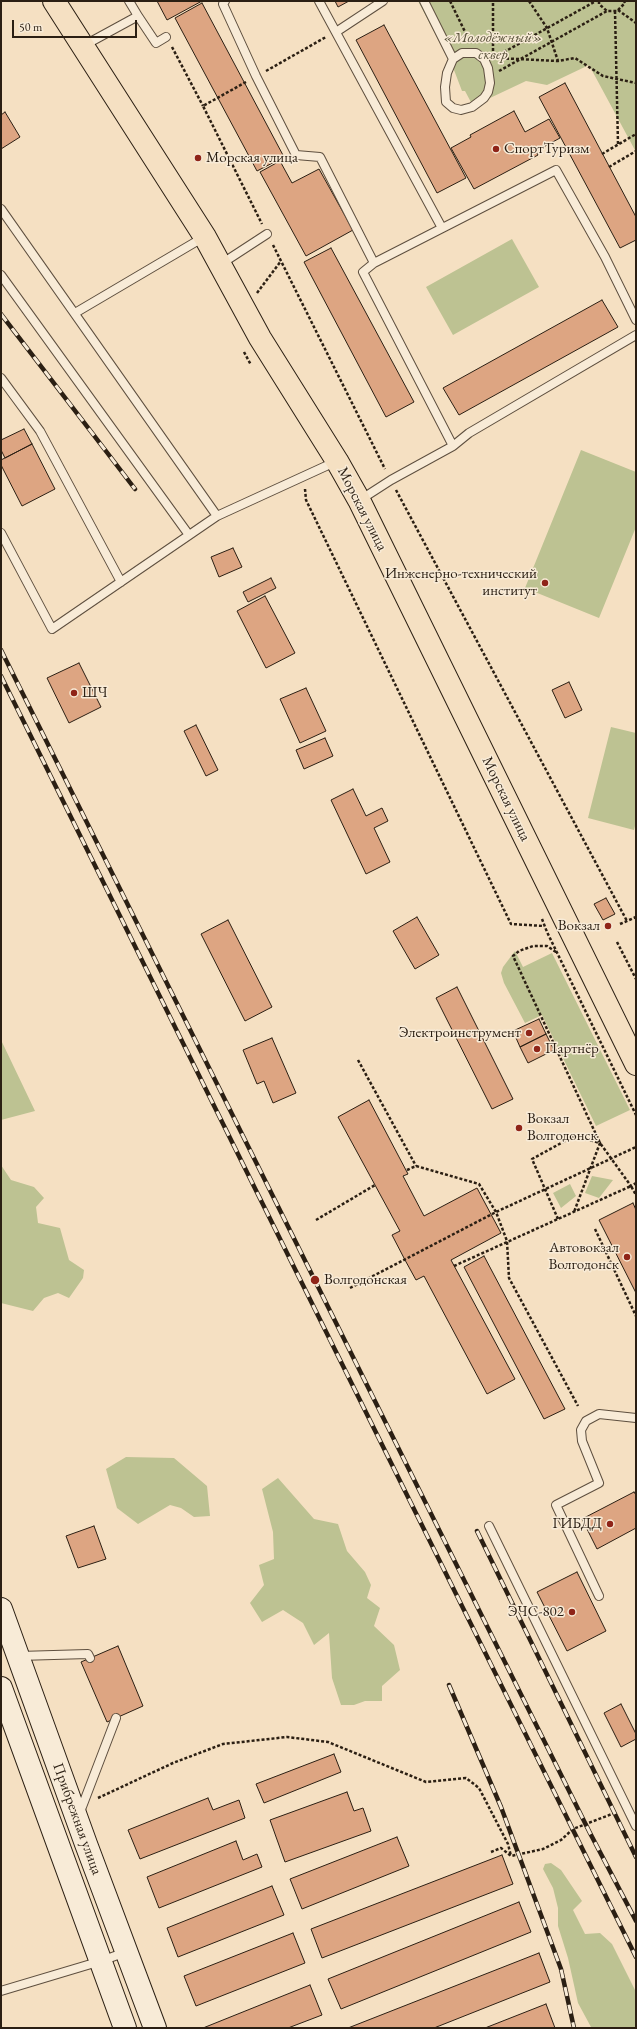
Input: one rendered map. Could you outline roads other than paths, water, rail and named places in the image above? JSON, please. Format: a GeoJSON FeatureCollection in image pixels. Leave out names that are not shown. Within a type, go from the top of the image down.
{"type":"FeatureCollection","features":[{"type":"Feature","properties":{"kind":"main road","name":"Морская улица"},"geometry":{"type":"LineString","coordinates":[[54,1],[204,237],[260,338],[337,461],[359,500],[636,1064]]}},
{"type":"Feature","properties":{"kind":"main road","name":"Прибрежная улица"},"geometry":{"type":"LineString","coordinates":[[1,1609],[18,1656],[80,1811],[126,1951],[155,2028]]}},
{"type":"Feature","properties":{"kind":"main road","name":"Прибрежная улица"},"geometry":{"type":"LineString","coordinates":[[1,1688],[125,2028]]}},
{"type":"Feature","properties":{"kind":"lane"},"geometry":{"type":"LineString","coordinates":[[129,1],[156,44],[166,37]]}},
{"type":"Feature","properties":{"kind":"lane"},"geometry":{"type":"LineString","coordinates":[[225,1],[224,4],[256,76],[296,154],[320,157],[374,263]]}},
{"type":"Feature","properties":{"kind":"lane"},"geometry":{"type":"LineString","coordinates":[[319,1],[442,228]]}},
{"type":"Feature","properties":{"kind":"lane"},"geometry":{"type":"LineString","coordinates":[[336,32],[383,1]]}},
{"type":"Feature","properties":{"kind":"lane"},"geometry":{"type":"LineString","coordinates":[[424,1],[453,59],[447,73],[445,87],[446,102],[453,108],[461,110],[472,107],[484,98],[488,92],[490,76],[485,62],[476,53],[462,53],[453,59]]}},
{"type":"Feature","properties":{"kind":"lane"},"geometry":{"type":"LineString","coordinates":[[83,47],[138,16]]}},
{"type":"Feature","properties":{"kind":"lane"},"geometry":{"type":"LineString","coordinates":[[453,446],[363,272],[374,263],[556,170],[605,257],[636,318]]}},
{"type":"Feature","properties":{"kind":"lane"},"geometry":{"type":"LineString","coordinates":[[1,209],[217,516]]}},
{"type":"Feature","properties":{"kind":"lane"},"geometry":{"type":"LineString","coordinates":[[220,264],[267,234]]}},
{"type":"Feature","properties":{"kind":"lane"},"geometry":{"type":"LineString","coordinates":[[75,313],[204,237]]}},
{"type":"Feature","properties":{"kind":"lane"},"geometry":{"type":"LineString","coordinates":[[1,275],[189,535]]}},
{"type":"Feature","properties":{"kind":"lane"},"geometry":{"type":"LineString","coordinates":[[359,500],[391,480],[453,446],[468,433],[636,335]]}},
{"type":"Feature","properties":{"kind":"lane"},"geometry":{"type":"LineString","coordinates":[[1,378],[40,431],[121,582]]}},
{"type":"Feature","properties":{"kind":"lane"},"geometry":{"type":"LineString","coordinates":[[1,533],[52,629],[217,516],[337,461]]}},
{"type":"Feature","properties":{"kind":"lane"},"geometry":{"type":"LineString","coordinates":[[599,1596],[556,1505],[599,1483],[582,1441],[581,1430],[586,1421],[599,1414],[636,1418]]}},
{"type":"Feature","properties":{"kind":"lane"},"geometry":{"type":"LineString","coordinates":[[489,1526],[636,1826]]}},
{"type":"Feature","properties":{"kind":"lane"},"geometry":{"type":"LineString","coordinates":[[18,1656],[88,1654],[90,1658]]}},
{"type":"Feature","properties":{"kind":"lane"},"geometry":{"type":"LineString","coordinates":[[80,1811],[116,1718]]}},
{"type":"Feature","properties":{"kind":"lane"},"geometry":{"type":"LineString","coordinates":[[1,1990],[101,1961],[126,1951]]}},
{"type":"Feature","properties":{"kind":"railway"},"geometry":{"type":"LineString","coordinates":[[1,314],[135,489]]}},
{"type":"Feature","properties":{"kind":"railway"},"geometry":{"type":"LineString","coordinates":[[1,650],[590,1833],[636,1921]]}},
{"type":"Feature","properties":{"kind":"railway"},"geometry":{"type":"LineString","coordinates":[[1,676],[636,1957]]}},
{"type":"Feature","properties":{"kind":"railway"},"geometry":{"type":"LineString","coordinates":[[477,1531],[636,1857]]}},
{"type":"Feature","properties":{"kind":"railway"},"geometry":{"type":"LineString","coordinates":[[449,1685],[501,1807],[561,1969],[574,2028]]}},
{"type":"Feature","properties":{"kind":"place","name":"СпортТуризм"},"geometry":{"type":"Point","coordinates":[496,149]}},
{"type":"Feature","properties":{"kind":"place","name":"Морская улица"},"geometry":{"type":"Point","coordinates":[198,158]}},
{"type":"Feature","properties":{"kind":"place","name":"Инженерно-технический институт"},"geometry":{"type":"Point","coordinates":[545,583]}},
{"type":"Feature","properties":{"kind":"place","name":"ШЧ"},"geometry":{"type":"Point","coordinates":[74,693]}},
{"type":"Feature","properties":{"kind":"place","name":"Вокзал"},"geometry":{"type":"Point","coordinates":[608,926]}},
{"type":"Feature","properties":{"kind":"place","name":"Электроинструмент"},"geometry":{"type":"Point","coordinates":[529,1033]}},
{"type":"Feature","properties":{"kind":"place","name":"Партнёр"},"geometry":{"type":"Point","coordinates":[537,1049]}},
{"type":"Feature","properties":{"kind":"place","name":"Вокзал Волгодонск"},"geometry":{"type":"Point","coordinates":[519,1128]}},
{"type":"Feature","properties":{"kind":"place","name":"Автовокзал Волгодонск"},"geometry":{"type":"Point","coordinates":[627,1257]}},
{"type":"Feature","properties":{"kind":"place","name":"Волгодонская"},"geometry":{"type":"Point","coordinates":[315,1280]}},
{"type":"Feature","properties":{"kind":"place","name":"ГИБДД"},"geometry":{"type":"Point","coordinates":[610,1524]}},
{"type":"Feature","properties":{"kind":"place","name":"ЭЧС-802"},"geometry":{"type":"Point","coordinates":[572,1612]}},
{"type":"Feature","properties":{"kind":"park label","name":"«Молодёжный» сквер"},"geometry":{"type":"Point","coordinates":[493,46]}}]}
